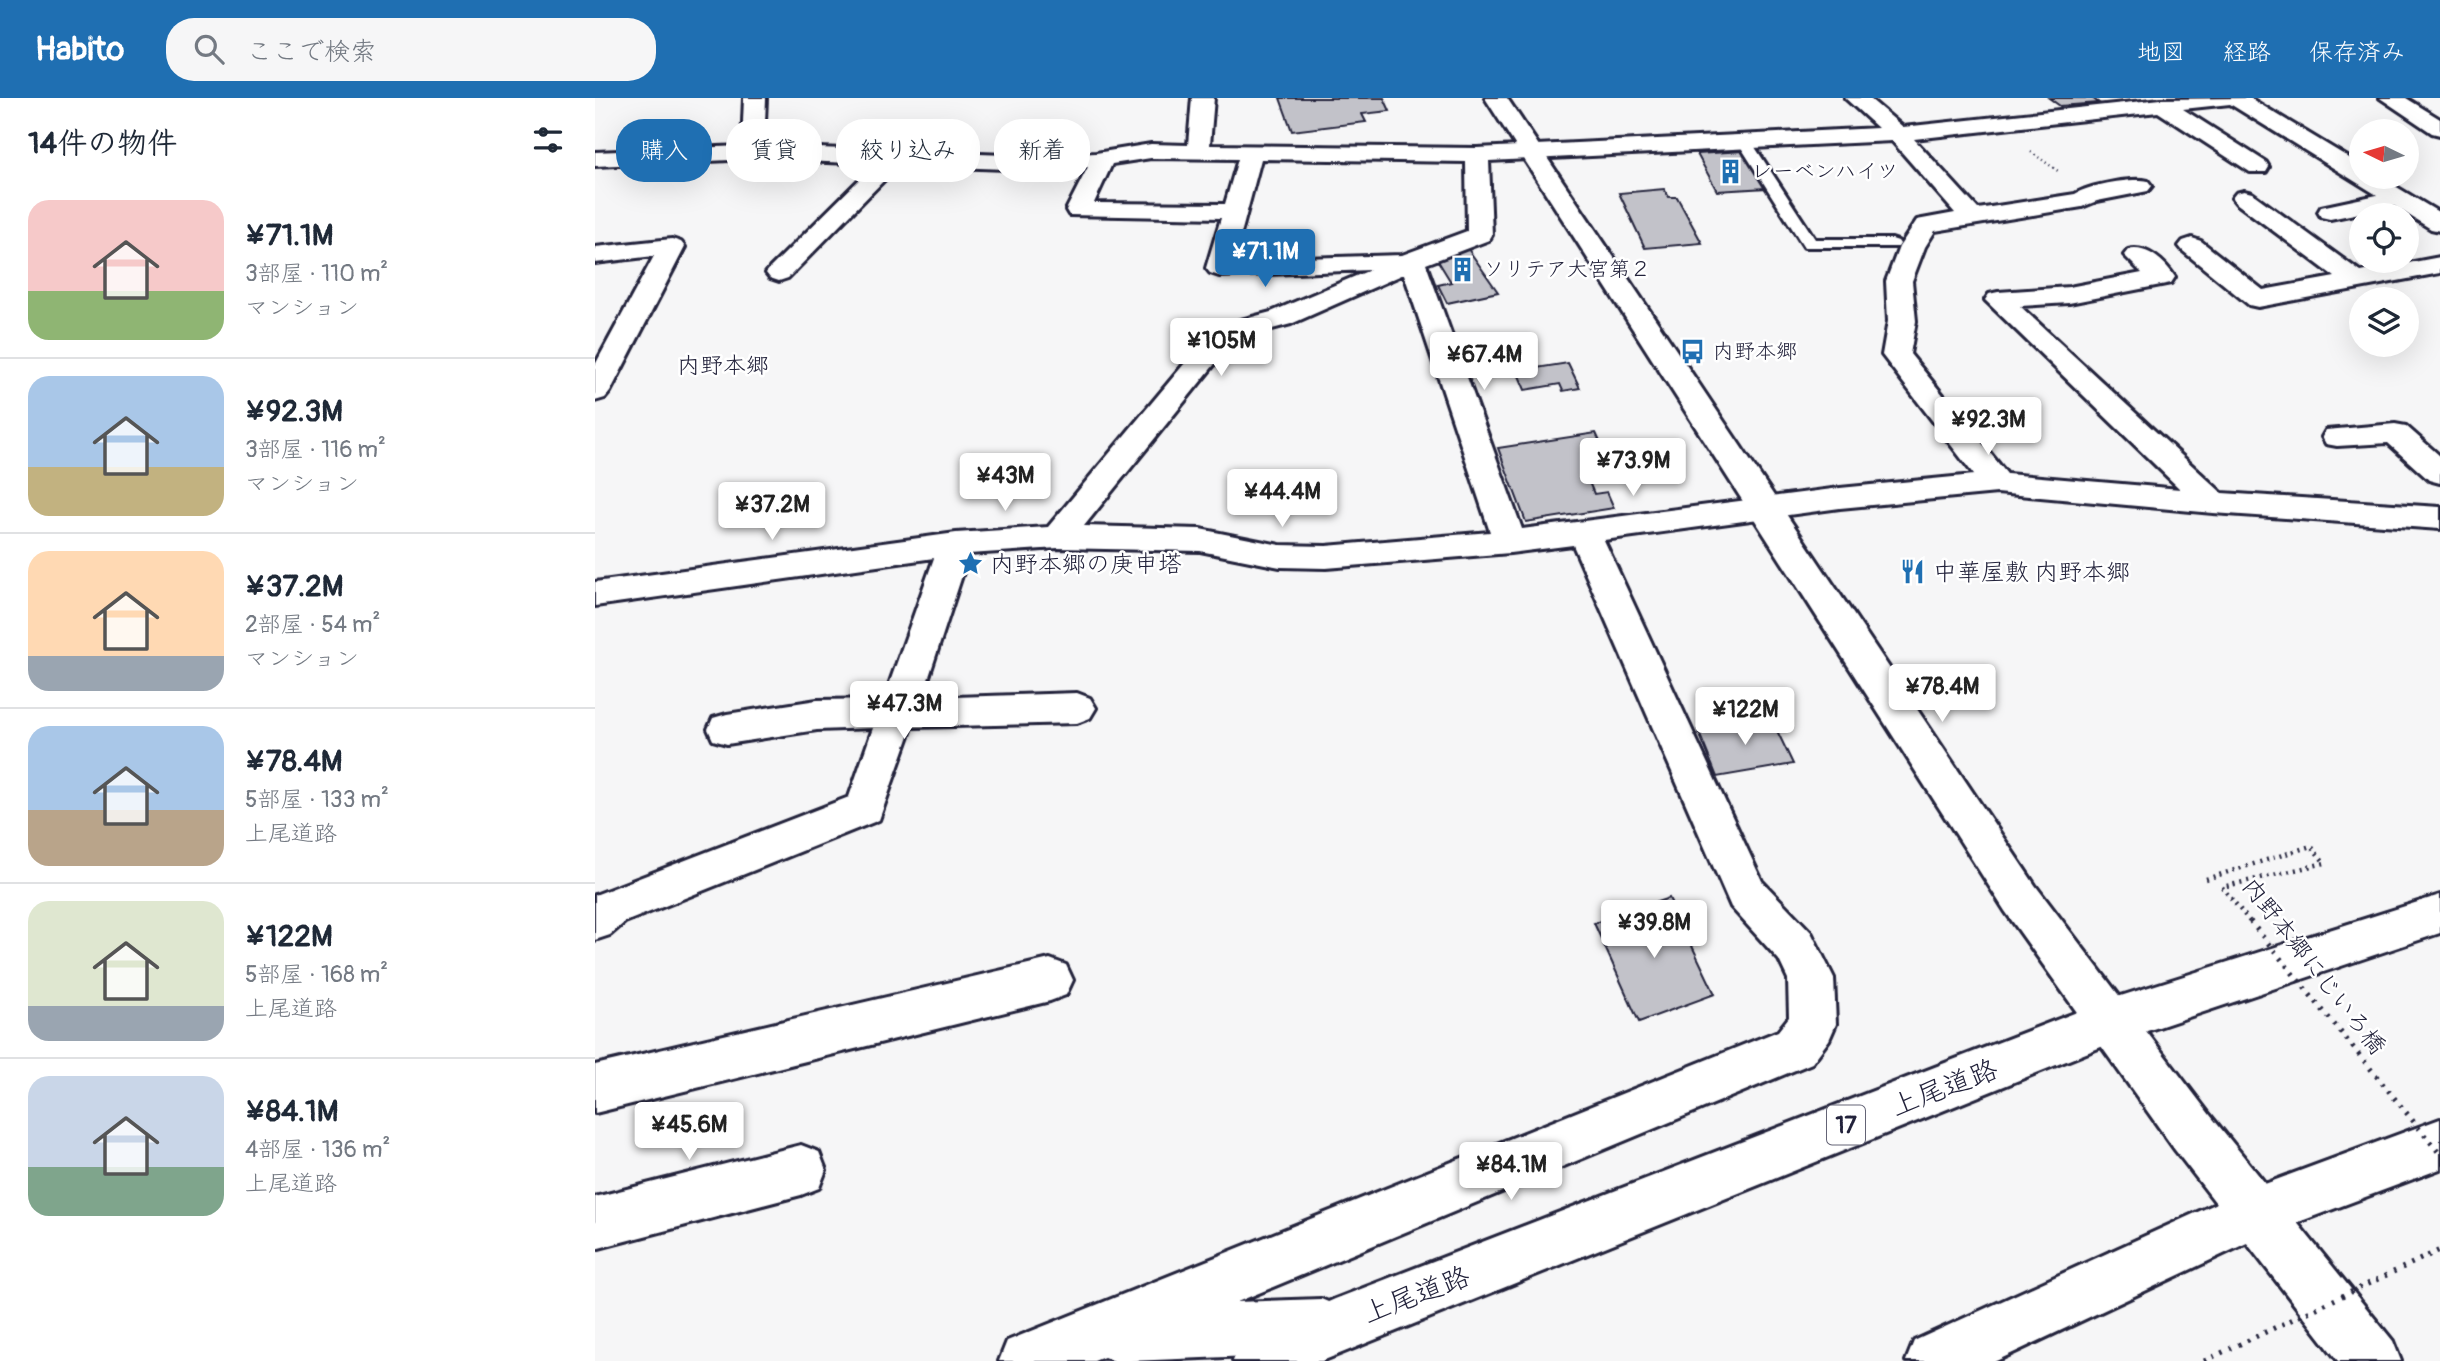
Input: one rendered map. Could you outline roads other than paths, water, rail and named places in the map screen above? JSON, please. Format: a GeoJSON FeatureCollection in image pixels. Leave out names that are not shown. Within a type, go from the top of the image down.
{"type":"FeatureCollection","features":[{"type":"Feature","properties":{"kind":"main road"},"geometry":{"type":"LineString","coordinates":[[754,119],[755,98]]}},
{"type":"Feature","properties":{"kind":"main road"},"geometry":{"type":"LineString","coordinates":[[1198,153],[1203,98]]}},
{"type":"Feature","properties":{"kind":"main road"},"geometry":{"type":"LineString","coordinates":[[1496,98],[2019,898],[2108,1022],[2253,1213],[2373,1361]]}},
{"type":"Feature","properties":{"kind":"main road"},"geometry":{"type":"LineString","coordinates":[[1856,98],[1898,134],[1971,216]]}},
{"type":"Feature","properties":{"kind":"main road"},"geometry":{"type":"LineString","coordinates":[[980,160],[1035,163],[1104,158],[1151,151],[1477,155],[1529,150],[1898,134],[2229,98]]}},
{"type":"Feature","properties":{"kind":"main road"},"geometry":{"type":"LineString","coordinates":[[2235,98],[2349,168]]}},
{"type":"Feature","properties":{"kind":"main road"},"geometry":{"type":"LineString","coordinates":[[2391,98],[2440,128]]}},
{"type":"Feature","properties":{"kind":"main road"},"geometry":{"type":"LineString","coordinates":[[2161,105],[2257,167]]}},
{"type":"Feature","properties":{"kind":"main road"},"geometry":{"type":"LineString","coordinates":[[595,159],[726,153]]}},
{"type":"Feature","properties":{"kind":"main road"},"geometry":{"type":"LineString","coordinates":[[1251,154],[1219,268],[1412,260]]}},
{"type":"Feature","properties":{"kind":"main road"},"geometry":{"type":"LineString","coordinates":[[1058,537],[1225,333],[1272,321],[1332,298],[1412,260],[1479,235],[1477,155]]}},
{"type":"Feature","properties":{"kind":"main road"},"geometry":{"type":"LineString","coordinates":[[1104,158],[1079,210],[1235,211]]}},
{"type":"Feature","properties":{"kind":"main road"},"geometry":{"type":"LineString","coordinates":[[779,273],[869,182]]}},
{"type":"Feature","properties":{"kind":"main road"},"geometry":{"type":"LineString","coordinates":[[1997,483],[1896,355],[1902,321],[1899,281],[1912,247],[1926,225],[2082,200],[2090,195],[2140,186]]}},
{"type":"Feature","properties":{"kind":"main road"},"geometry":{"type":"LineString","coordinates":[[2383,189],[2440,224]]}},
{"type":"Feature","properties":{"kind":"main road"},"geometry":{"type":"LineString","coordinates":[[2244,198],[2357,281]]}},
{"type":"Feature","properties":{"kind":"main road"},"geometry":{"type":"LineString","coordinates":[[2330,212],[2398,198]]}},
{"type":"Feature","properties":{"kind":"main road"},"geometry":{"type":"LineString","coordinates":[[2192,246],[2258,299],[2440,265]]}},
{"type":"Feature","properties":{"kind":"main road"},"geometry":{"type":"LineString","coordinates":[[595,255],[673,247],[595,393]]}},
{"type":"Feature","properties":{"kind":"main road"},"geometry":{"type":"LineString","coordinates":[[2137,255],[2162,277],[2069,295],[1998,300],[2213,503]]}},
{"type":"Feature","properties":{"kind":"main road"},"geometry":{"type":"LineString","coordinates":[[1412,260],[1510,542]]}},
{"type":"Feature","properties":{"kind":"main road"},"geometry":{"type":"LineString","coordinates":[[2337,437],[2395,433],[2440,473]]}},
{"type":"Feature","properties":{"kind":"main road"},"geometry":{"type":"LineString","coordinates":[[595,594],[956,544],[1058,537],[1200,540],[1268,554],[1326,557],[1510,542],[1764,507],[1997,483],[2213,503],[2440,518]]}},
{"type":"Feature","properties":{"kind":"main road"},"geometry":{"type":"LineString","coordinates":[[1027,1361],[1795,1047],[1813,1024],[1811,978],[1795,946],[1746,894],[1584,533]]}},
{"type":"Feature","properties":{"kind":"main road"},"geometry":{"type":"LineString","coordinates":[[595,921],[610,909],[865,808],[956,544]]}},
{"type":"Feature","properties":{"kind":"main road"},"geometry":{"type":"LineString","coordinates":[[727,729],[817,715],[1077,708]]}},
{"type":"Feature","properties":{"kind":"main road","name":"上尾道路"},"geometry":{"type":"LineString","coordinates":[[1261,1361],[1335,1326],[2108,1022],[2440,914]]}},
{"type":"Feature","properties":{"kind":"main road"},"geometry":{"type":"LineString","coordinates":[[595,1089],[1050,980]]}},
{"type":"Feature","properties":{"kind":"main road"},"geometry":{"type":"LineString","coordinates":[[1934,1361],[2253,1213],[2440,1144]]}},
{"type":"Feature","properties":{"kind":"main road"},"geometry":{"type":"LineString","coordinates":[[595,1223],[801,1170]]}},
{"type":"Feature","properties":{"kind":"main road"},"geometry":{"type":"LineString","coordinates":[[1089,1335],[1335,1326]]}},
{"type":"Feature","properties":{"kind":"lane"},"geometry":{"type":"LineString","coordinates":[[1744,141],[1809,244],[1892,244]]}},
{"type":"Feature","properties":{"kind":"place","name":"レーベンハイツ"},"geometry":{"type":"Point","coordinates":[1731,171]}},
{"type":"Feature","properties":{"kind":"place","name":"ソリテア大宮第２"},"geometry":{"type":"Point","coordinates":[1463,269]}},
{"type":"Feature","properties":{"kind":"place","name":"内野本郷"},"geometry":{"type":"Point","coordinates":[1693,351]}},
{"type":"Feature","properties":{"kind":"place","name":"内野本郷の庚申塔"},"geometry":{"type":"Point","coordinates":[970,564]}},
{"type":"Feature","properties":{"kind":"place","name":"中華屋敷 内野本郷"},"geometry":{"type":"Point","coordinates":[1913,572]}},
{"type":"Feature","properties":{"kind":"district","name":"内野本郷"},"geometry":{"type":"Point","coordinates":[723,365]}}]}
